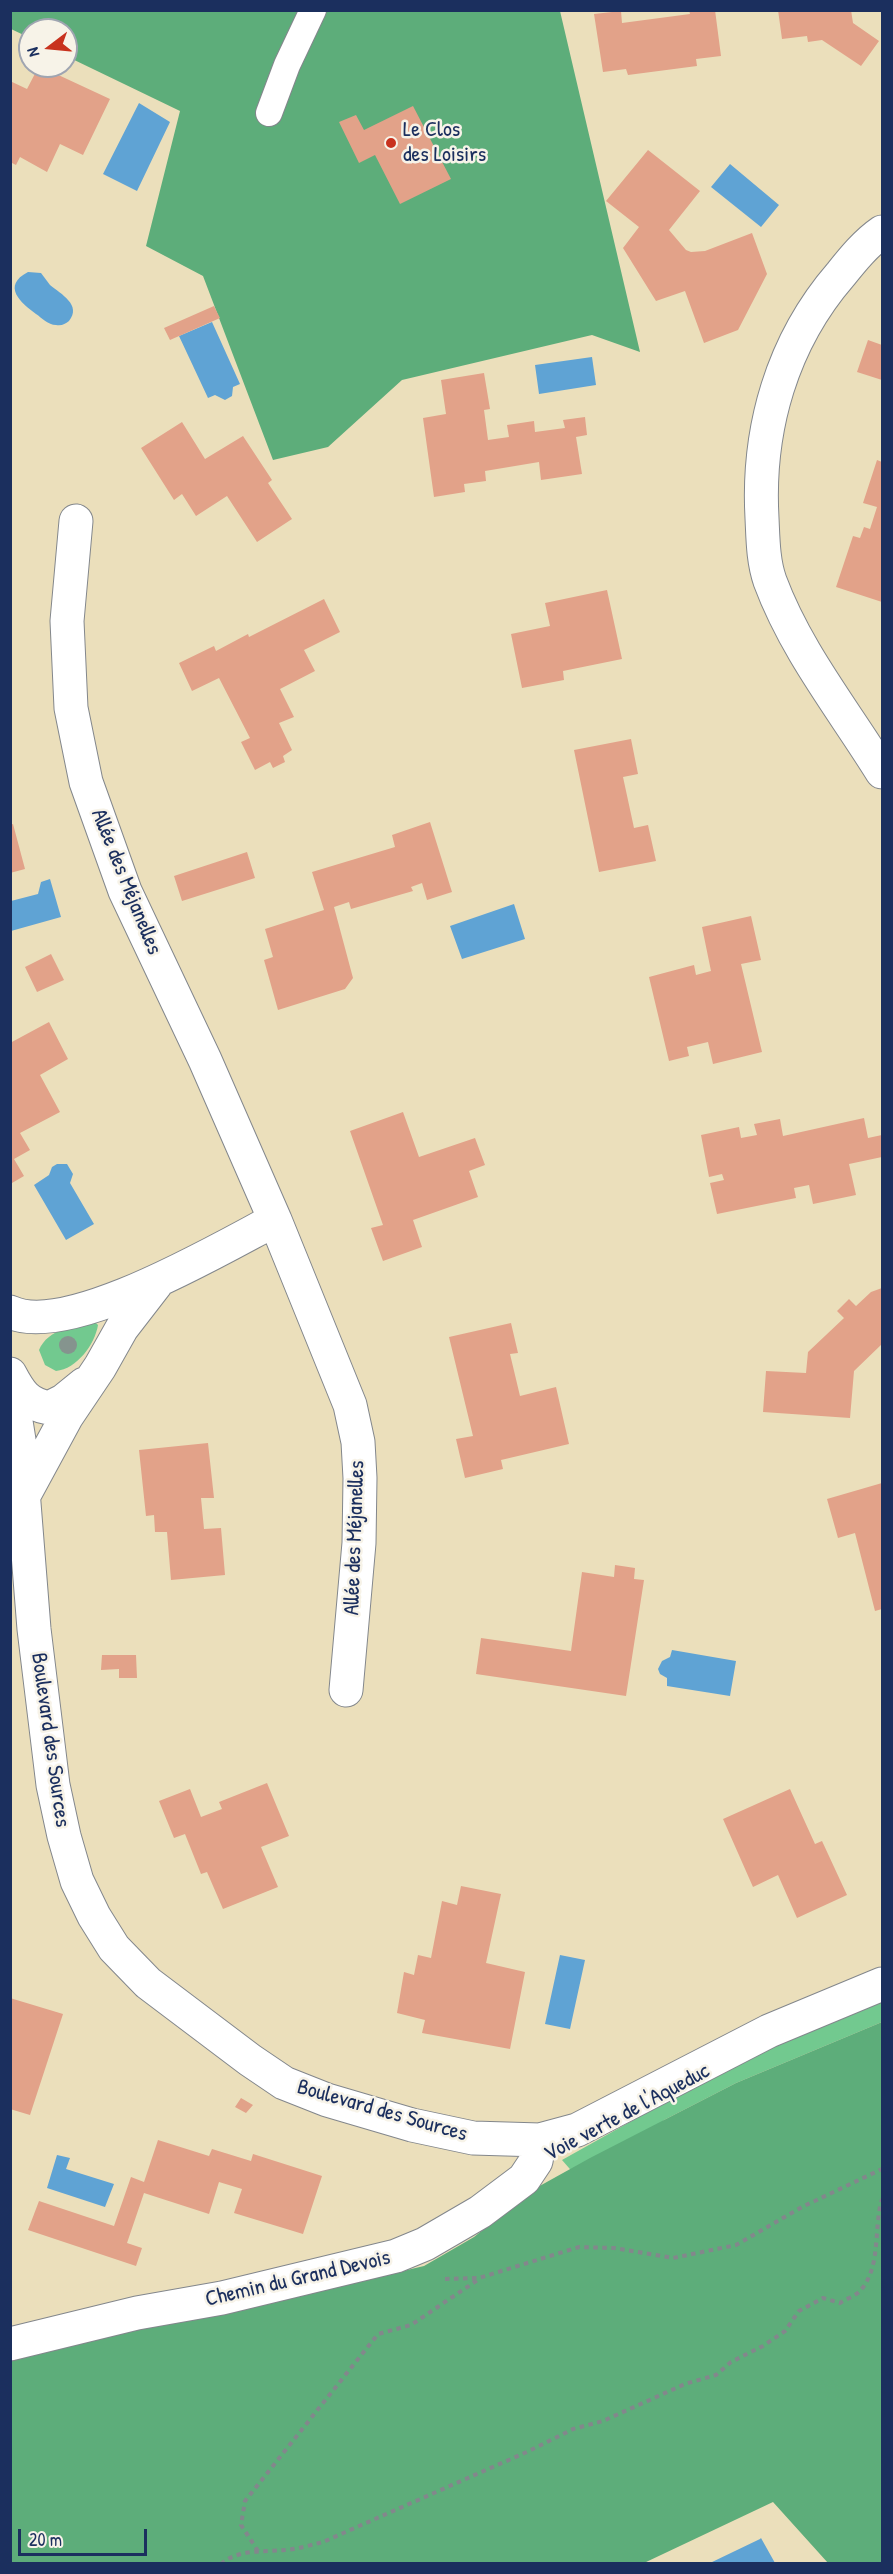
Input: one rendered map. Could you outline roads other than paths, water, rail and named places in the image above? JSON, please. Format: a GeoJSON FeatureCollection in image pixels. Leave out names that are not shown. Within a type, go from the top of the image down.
{"type":"FeatureCollection","features":[{"type":"Feature","properties":{"kind":"street"},"geometry":{"type":"LineString","coordinates":[[882,232],[854,258],[824,296],[788,357],[769,415],[762,501],[763,546],[770,579],[785,615],[824,684],[882,772]]}},
{"type":"Feature","properties":{"kind":"street","name":"Allée des Méjanelles"},"geometry":{"type":"LineString","coordinates":[[76,521],[67,621],[71,708],[86,782],[126,891],[205,1060],[275,1220],[346,1395],[358,1442],[359,1543],[346,1690]]}},
{"type":"Feature","properties":{"kind":"street"},"geometry":{"type":"LineString","coordinates":[[10,1312],[20,1316],[58,1315],[109,1302],[159,1280],[275,1220]]}},
{"type":"Feature","properties":{"kind":"street"},"geometry":{"type":"LineString","coordinates":[[17,1509],[67,1416],[100,1367],[122,1328],[159,1280]]}},
{"type":"Feature","properties":{"kind":"street"},"geometry":{"type":"LineString","coordinates":[[10,1374],[20,1394],[28,1401],[49,1408],[63,1401],[100,1367]]}},
{"type":"Feature","properties":{"kind":"street","name":"Boulevard des Sources"},"geometry":{"type":"LineString","coordinates":[[10,1384],[15,1435],[17,1509],[34,1622],[53,1785],[77,1881],[94,1916],[114,1948],[148,1983],[250,2060],[284,2083],[412,2125],[473,2138],[540,2140],[577,2130],[769,2031],[882,1984]]}},
{"type":"Feature","properties":{"kind":"street"},"geometry":{"type":"LineString","coordinates":[[10,1577],[34,1622]]}},
{"type":"Feature","properties":{"kind":"street","name":"Chemin du Grand Devois"},"geometry":{"type":"LineString","coordinates":[[10,2344],[137,2313],[222,2298],[396,2256],[425,2244],[480,2212],[524,2179],[536,2161],[540,2140]]}},
{"type":"Feature","properties":{"kind":"lane"},"geometry":{"type":"LineString","coordinates":[[269,113],[287,65],[313,10]]}},
{"type":"Feature","properties":{"kind":"water"},"geometry":{"type":"Polygon","coordinates":[[[139,103],[170,122],[137,191],[103,174],[139,103]]]}},
{"type":"Feature","properties":{"kind":"water"},"geometry":{"type":"Polygon","coordinates":[[[730,164],[779,205],[761,227],[711,187],[730,164]]]}},
{"type":"Feature","properties":{"kind":"water"},"geometry":{"type":"Polygon","coordinates":[[[28,272],[41,273],[50,285],[68,300],[73,310],[69,321],[62,325],[50,324],[20,300],[16,294],[16,283],[28,272]]]}},
{"type":"Feature","properties":{"kind":"water"},"geometry":{"type":"Polygon","coordinates":[[[212,322],[240,384],[233,387],[232,396],[225,400],[215,395],[208,398],[179,336],[212,322]]]}},
{"type":"Feature","properties":{"kind":"water"},"geometry":{"type":"Polygon","coordinates":[[[592,357],[596,385],[539,394],[535,365],[592,357]]]}},
{"type":"Feature","properties":{"kind":"water"},"geometry":{"type":"Polygon","coordinates":[[[50,879],[61,917],[11,931],[11,901],[38,894],[41,882],[50,879]]]}},
{"type":"Feature","properties":{"kind":"water"},"geometry":{"type":"Polygon","coordinates":[[[514,904],[525,939],[462,959],[450,926],[514,904]]]}},
{"type":"Feature","properties":{"kind":"water"},"geometry":{"type":"Polygon","coordinates":[[[57,1164],[67,1164],[73,1174],[70,1183],[94,1224],[66,1240],[34,1185],[49,1175],[52,1167],[57,1164]]]}},
{"type":"Feature","properties":{"kind":"water"},"geometry":{"type":"Polygon","coordinates":[[[672,1650],[736,1661],[730,1696],[667,1686],[667,1678],[660,1674],[658,1669],[662,1661],[670,1657],[672,1650]]]}},
{"type":"Feature","properties":{"kind":"water"},"geometry":{"type":"Polygon","coordinates":[[[560,1955],[585,1960],[570,2029],[545,2024],[560,1955]]]}},
{"type":"Feature","properties":{"kind":"water"},"geometry":{"type":"Polygon","coordinates":[[[57,2155],[70,2158],[66,2169],[114,2184],[105,2207],[47,2188],[57,2155]]]}},
{"type":"Feature","properties":{"kind":"water"},"geometry":{"type":"Polygon","coordinates":[[[760,2539],[775,2563],[710,2563],[760,2539]]]}},
{"type":"Feature","properties":{"kind":"place","name":"Le Clos des Loisirs"},"geometry":{"type":"Point","coordinates":[391,143]}}]}
